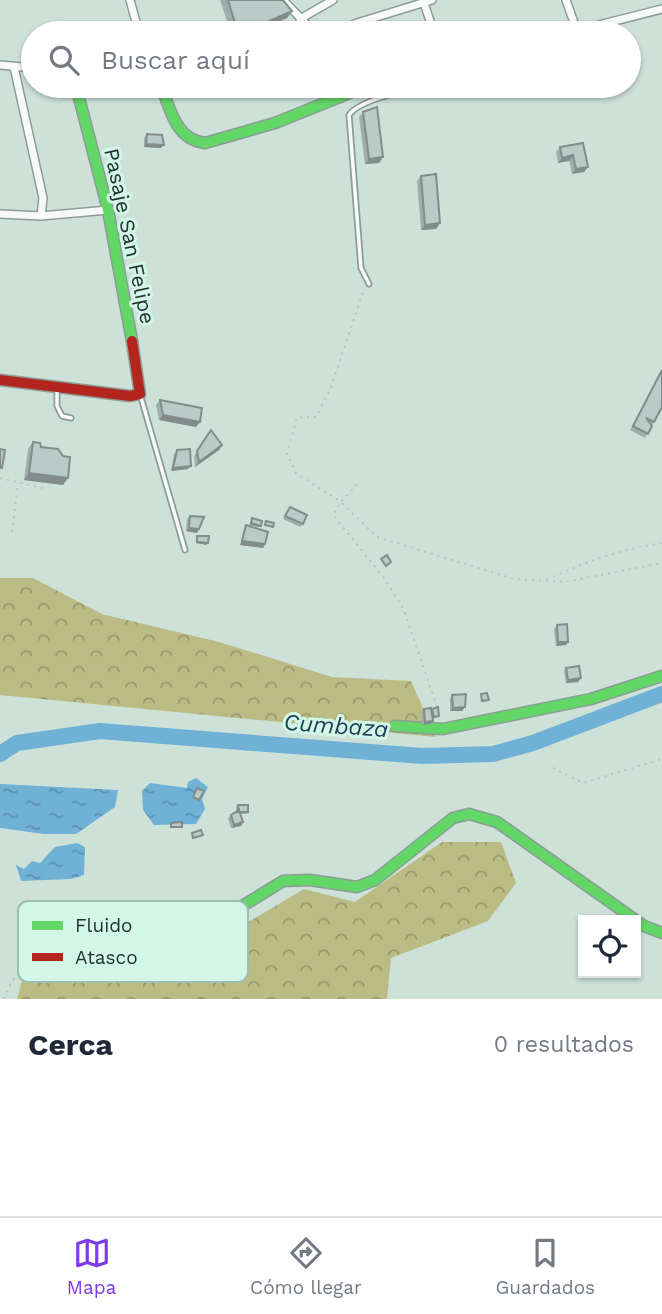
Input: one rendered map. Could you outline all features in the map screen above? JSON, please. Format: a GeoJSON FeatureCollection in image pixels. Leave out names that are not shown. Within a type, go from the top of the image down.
{"type":"FeatureCollection","features":[{"type":"Feature","properties":{"kind":"street"},"geometry":{"type":"LineString","coordinates":[[130,0],[136,21]]}},
{"type":"Feature","properties":{"kind":"street"},"geometry":{"type":"LineString","coordinates":[[283,0],[300,19],[332,0]]}},
{"type":"Feature","properties":{"kind":"street"},"geometry":{"type":"LineString","coordinates":[[566,0],[573,21]]}},
{"type":"Feature","properties":{"kind":"street"},"geometry":{"type":"LineString","coordinates":[[363,21],[426,1],[431,21]]}},
{"type":"Feature","properties":{"kind":"street"},"geometry":{"type":"LineString","coordinates":[[616,21],[662,9]]}},
{"type":"Feature","properties":{"kind":"street"},"geometry":{"type":"LineString","coordinates":[[0,65],[21,67]]}},
{"type":"Feature","properties":{"kind":"street"},"geometry":{"type":"LineString","coordinates":[[14,67],[43,198],[41,216]]}},
{"type":"Feature","properties":{"kind":"street","name":"Pasaje San Felipe"},"geometry":{"type":"LineString","coordinates":[[79,98],[108,210],[139,394]]}},
{"type":"Feature","properties":{"kind":"street"},"geometry":{"type":"LineString","coordinates":[[166,98],[180,133],[194,143],[205,143],[275,123],[337,98]]}},
{"type":"Feature","properties":{"kind":"street"},"geometry":{"type":"LineString","coordinates":[[0,214],[41,216],[108,210]]}},
{"type":"Feature","properties":{"kind":"street"},"geometry":{"type":"LineString","coordinates":[[0,380],[130,396],[139,394]]}},
{"type":"Feature","properties":{"kind":"street"},"geometry":{"type":"LineString","coordinates":[[395,726],[443,729],[591,699],[662,676]]}},
{"type":"Feature","properties":{"kind":"street"},"geometry":{"type":"LineString","coordinates":[[248,903],[283,881],[310,880],[357,887],[375,880],[453,818],[469,814],[497,822],[644,926],[662,933]]}},
{"type":"Feature","properties":{"kind":"lane"},"geometry":{"type":"LineString","coordinates":[[369,284],[361,268],[349,115],[356,107],[385,98]]}},
{"type":"Feature","properties":{"kind":"lane"},"geometry":{"type":"LineString","coordinates":[[57,386],[57,406],[62,416],[71,418]]}},
{"type":"Feature","properties":{"kind":"lane"},"geometry":{"type":"LineString","coordinates":[[139,394],[186,550]]}},
{"type":"Feature","properties":{"kind":"path"},"geometry":{"type":"LineString","coordinates":[[369,284],[363,291],[331,387],[316,416],[297,417],[287,454],[296,473],[341,502],[377,537],[490,574],[514,579],[565,582],[662,563]]}},
{"type":"Feature","properties":{"kind":"path"},"geometry":{"type":"LineString","coordinates":[[0,478],[43,488]]}},
{"type":"Feature","properties":{"kind":"path"},"geometry":{"type":"LineString","coordinates":[[12,532],[18,482]]}},
{"type":"Feature","properties":{"kind":"path"},"geometry":{"type":"LineString","coordinates":[[357,484],[333,515],[367,561],[385,579],[404,610],[439,714]]}},
{"type":"Feature","properties":{"kind":"path"},"geometry":{"type":"LineString","coordinates":[[545,581],[580,564],[636,547],[662,543]]}},
{"type":"Feature","properties":{"kind":"path"},"geometry":{"type":"LineString","coordinates":[[553,768],[583,783],[662,759]]}},
{"type":"Feature","properties":{"kind":"path"},"geometry":{"type":"LineString","coordinates":[[4,999],[11,978],[18,973]]}},
{"type":"Feature","properties":{"kind":"green space"},"geometry":{"type":"Polygon","coordinates":[[[0,578],[33,578],[102,614],[219,642],[332,677],[411,681],[436,737],[0,695],[0,578]]]}},
{"type":"Feature","properties":{"kind":"green space"},"geometry":{"type":"Polygon","coordinates":[[[442,842],[501,842],[516,883],[488,921],[391,958],[387,999],[17,999],[22,982],[248,982],[248,922],[304,889],[355,902],[442,842]]]}},
{"type":"Feature","properties":{"kind":"water"},"geometry":{"type":"Polygon","coordinates":[[[196,778],[208,787],[202,799],[205,809],[196,824],[154,825],[143,810],[142,791],[150,783],[187,788],[188,782],[196,778]]]}},
{"type":"Feature","properties":{"kind":"water"},"geometry":{"type":"Polygon","coordinates":[[[0,784],[118,790],[115,807],[76,834],[44,834],[0,828],[0,784]]]}},
{"type":"Feature","properties":{"kind":"water"},"geometry":{"type":"Polygon","coordinates":[[[77,843],[85,847],[84,875],[71,879],[21,881],[16,865],[24,869],[32,861],[40,863],[55,847],[77,843]]]}},
{"type":"Feature","properties":{"kind":"building"},"geometry":{"type":"Polygon","coordinates":[[[228,0],[283,0],[292,11],[269,21],[234,21],[228,0]]]}},
{"type":"Feature","properties":{"kind":"building"},"geometry":{"type":"Polygon","coordinates":[[[377,107],[383,157],[369,159],[363,112],[377,107]]]}},
{"type":"Feature","properties":{"kind":"building"},"geometry":{"type":"Polygon","coordinates":[[[147,134],[162,135],[164,145],[146,144],[147,134]]]}},
{"type":"Feature","properties":{"kind":"building"},"geometry":{"type":"Polygon","coordinates":[[[583,143],[588,167],[576,169],[573,155],[562,158],[560,147],[583,143]]]}},
{"type":"Feature","properties":{"kind":"building"},"geometry":{"type":"Polygon","coordinates":[[[436,174],[440,223],[425,225],[421,176],[436,174]]]}},
{"type":"Feature","properties":{"kind":"building"},"geometry":{"type":"Polygon","coordinates":[[[662,370],[662,407],[654,422],[646,418],[652,426],[648,434],[633,426],[662,370]]]}},
{"type":"Feature","properties":{"kind":"building"},"geometry":{"type":"Polygon","coordinates":[[[160,400],[202,408],[200,422],[163,415],[160,400]]]}},
{"type":"Feature","properties":{"kind":"building"},"geometry":{"type":"Polygon","coordinates":[[[211,430],[222,445],[199,462],[197,451],[211,430]]]}},
{"type":"Feature","properties":{"kind":"building"},"geometry":{"type":"Polygon","coordinates":[[[33,442],[40,443],[41,447],[58,449],[63,456],[70,457],[68,478],[29,473],[33,442]]]}},
{"type":"Feature","properties":{"kind":"building"},"geometry":{"type":"Polygon","coordinates":[[[0,449],[5,450],[2,468],[0,468],[0,449]]]}},
{"type":"Feature","properties":{"kind":"building"},"geometry":{"type":"Polygon","coordinates":[[[190,449],[191,466],[173,468],[177,450],[190,449]]]}},
{"type":"Feature","properties":{"kind":"building"},"geometry":{"type":"Polygon","coordinates":[[[290,507],[307,515],[303,524],[285,516],[290,507]]]}},
{"type":"Feature","properties":{"kind":"building"},"geometry":{"type":"Polygon","coordinates":[[[190,516],[204,517],[199,529],[189,528],[190,516]]]}},
{"type":"Feature","properties":{"kind":"building"},"geometry":{"type":"Polygon","coordinates":[[[252,518],[262,521],[261,526],[251,523],[252,518]]]}},
{"type":"Feature","properties":{"kind":"building"},"geometry":{"type":"Polygon","coordinates":[[[266,521],[274,523],[273,527],[265,525],[266,521]]]}},
{"type":"Feature","properties":{"kind":"building"},"geometry":{"type":"Polygon","coordinates":[[[246,525],[268,532],[265,544],[242,541],[246,525]]]}},
{"type":"Feature","properties":{"kind":"building"},"geometry":{"type":"Polygon","coordinates":[[[197,536],[209,536],[208,543],[197,542],[197,536]]]}},
{"type":"Feature","properties":{"kind":"building"},"geometry":{"type":"Polygon","coordinates":[[[387,555],[391,562],[386,566],[381,559],[387,555]]]}},
{"type":"Feature","properties":{"kind":"building"},"geometry":{"type":"Polygon","coordinates":[[[567,624],[568,642],[558,642],[557,625],[567,624]]]}},
{"type":"Feature","properties":{"kind":"building"},"geometry":{"type":"Polygon","coordinates":[[[579,666],[581,678],[568,680],[566,668],[579,666]]]}},
{"type":"Feature","properties":{"kind":"building"},"geometry":{"type":"Polygon","coordinates":[[[487,693],[489,700],[482,701],[481,694],[487,693]]]}},
{"type":"Feature","properties":{"kind":"building"},"geometry":{"type":"Polygon","coordinates":[[[466,694],[465,707],[453,708],[452,695],[466,694]]]}},
{"type":"Feature","properties":{"kind":"building"},"geometry":{"type":"Polygon","coordinates":[[[438,707],[439,716],[434,717],[432,709],[438,707]]]}},
{"type":"Feature","properties":{"kind":"building"},"geometry":{"type":"Polygon","coordinates":[[[431,708],[433,721],[425,722],[424,709],[431,708]]]}},
{"type":"Feature","properties":{"kind":"building"},"geometry":{"type":"Polygon","coordinates":[[[197,788],[204,791],[199,800],[193,797],[197,788]]]}},
{"type":"Feature","properties":{"kind":"building"},"geometry":{"type":"Polygon","coordinates":[[[238,805],[248,805],[248,812],[239,812],[238,805]]]}},
{"type":"Feature","properties":{"kind":"building"},"geometry":{"type":"Polygon","coordinates":[[[239,810],[243,822],[234,825],[231,815],[239,810]]]}},
{"type":"Feature","properties":{"kind":"building"},"geometry":{"type":"Polygon","coordinates":[[[182,822],[182,827],[171,827],[171,823],[182,822]]]}},
{"type":"Feature","properties":{"kind":"building"},"geometry":{"type":"Polygon","coordinates":[[[201,830],[203,835],[193,838],[192,833],[201,830]]]}},
{"type":"Feature","properties":{"kind":"waterway","name":"Cumbaza"},"geometry":{"type":"LineString","coordinates":[[0,754],[17,743],[100,731],[422,756],[493,754],[533,743],[662,694]]}},
{"type":"Feature","properties":{"kind":"traffic: fast"},"geometry":{"type":"LineString","coordinates":[[79,98],[108,210],[132,341]]}},
{"type":"Feature","properties":{"kind":"traffic: fast"},"geometry":{"type":"LineString","coordinates":[[165,98],[181,130],[187,136],[205,143],[275,123],[337,98]]}},
{"type":"Feature","properties":{"kind":"traffic: fast"},"geometry":{"type":"LineString","coordinates":[[395,726],[443,729],[591,699],[662,676]]}},
{"type":"Feature","properties":{"kind":"traffic: fast"},"geometry":{"type":"LineString","coordinates":[[248,903],[283,881],[310,880],[357,887],[375,880],[453,818],[469,814],[497,822],[644,926],[662,933]]}},
{"type":"Feature","properties":{"kind":"traffic: jam"},"geometry":{"type":"LineString","coordinates":[[0,380],[130,396],[140,394],[132,341]]}}]}
